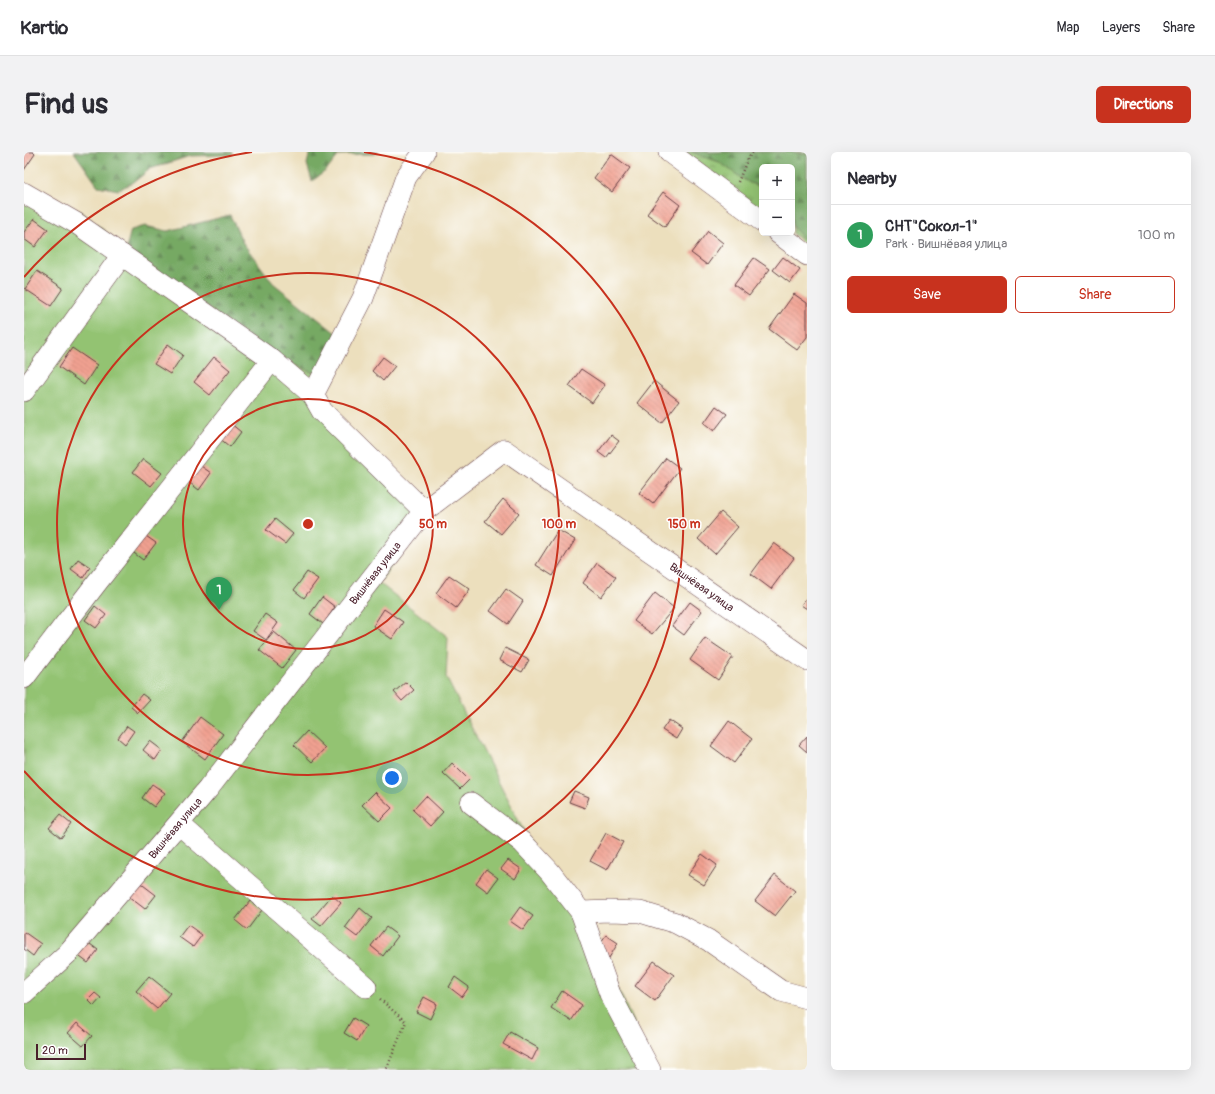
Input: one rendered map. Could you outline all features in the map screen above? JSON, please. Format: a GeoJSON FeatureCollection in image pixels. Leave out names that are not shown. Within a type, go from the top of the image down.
{"type":"FeatureCollection","features":[{"type":"Feature","properties":{"kind":"street"},"geometry":{"type":"LineString","coordinates":[[313,395],[363,298],[406,177],[424,152]]}},
{"type":"Feature","properties":{"kind":"street"},"geometry":{"type":"LineString","coordinates":[[670,152],[759,219]]}},
{"type":"Feature","properties":{"kind":"street"},"geometry":{"type":"LineString","coordinates":[[24,193],[76,222],[272,360],[313,395],[322,411],[424,510]]}},
{"type":"Feature","properties":{"kind":"street"},"geometry":{"type":"LineString","coordinates":[[782,236],[807,255]]}},
{"type":"Feature","properties":{"kind":"street"},"geometry":{"type":"LineString","coordinates":[[24,391],[122,255]]}},
{"type":"Feature","properties":{"kind":"street"},"geometry":{"type":"LineString","coordinates":[[24,678],[95,585],[272,360]]}},
{"type":"Feature","properties":{"kind":"street","name":"Вишнёвая улица"},"geometry":{"type":"LineString","coordinates":[[24,993],[67,954],[179,824],[424,510],[504,450],[807,660]]}},
{"type":"Feature","properties":{"kind":"street"},"geometry":{"type":"LineString","coordinates":[[471,803],[523,843],[550,872],[581,912],[610,994],[650,1070]]}},
{"type":"Feature","properties":{"kind":"street"},"geometry":{"type":"LineString","coordinates":[[179,824],[366,987]]}},
{"type":"Feature","properties":{"kind":"street"},"geometry":{"type":"LineString","coordinates":[[581,912],[610,910],[640,912],[676,923],[708,940],[781,991],[807,998]]}},
{"type":"Feature","properties":{"kind":"path"},"geometry":{"type":"LineString","coordinates":[[741,174],[748,158],[753,152]]}},
{"type":"Feature","properties":{"kind":"path"},"geometry":{"type":"LineString","coordinates":[[366,987],[406,1022],[386,1070]]}},
{"type":"Feature","properties":{"kind":"green space"},"geometry":{"type":"Polygon","coordinates":[[[74,152],[232,152],[232,155],[190,156],[150,169],[134,182],[118,190],[98,186],[74,152]]]}},
{"type":"Feature","properties":{"kind":"green space"},"geometry":{"type":"Polygon","coordinates":[[[310,152],[379,152],[375,154],[339,155],[327,170],[312,181],[307,164],[310,152]]]}},
{"type":"Feature","properties":{"kind":"green space"},"geometry":{"type":"Polygon","coordinates":[[[684,152],[807,152],[807,246],[795,236],[795,164],[759,164],[759,210],[684,152]]]}},
{"type":"Feature","properties":{"kind":"green space"},"geometry":{"type":"Polygon","coordinates":[[[691,152],[791,152],[807,154],[807,242],[795,229],[795,164],[759,164],[759,186],[740,177],[719,162],[691,152]]]}},
{"type":"Feature","properties":{"kind":"green space"},"geometry":{"type":"Polygon","coordinates":[[[24,185],[81,212],[126,248],[275,357],[318,375],[326,415],[429,515],[379,583],[448,637],[446,677],[544,871],[590,924],[654,1070],[24,1070],[24,185]]]}},
{"type":"Feature","properties":{"kind":"green space"},"geometry":{"type":"Polygon","coordinates":[[[230,215],[243,243],[273,283],[337,334],[318,375],[276,357],[126,248],[131,230],[145,226],[168,231],[230,215]]]}},
{"type":"Feature","properties":{"kind":"building"},"geometry":{"type":"Polygon","coordinates":[[[24,152],[33,152],[35,154],[24,170],[24,152]]]}},
{"type":"Feature","properties":{"kind":"building"},"geometry":{"type":"Polygon","coordinates":[[[611,154],[630,168],[612,192],[594,178],[611,154]]]}},
{"type":"Feature","properties":{"kind":"building"},"geometry":{"type":"Polygon","coordinates":[[[663,192],[680,205],[665,227],[647,214],[663,192]]]}},
{"type":"Feature","properties":{"kind":"building"},"geometry":{"type":"Polygon","coordinates":[[[34,219],[48,229],[35,247],[24,239],[24,232],[34,219]]]}},
{"type":"Feature","properties":{"kind":"building"},"geometry":{"type":"Polygon","coordinates":[[[708,231],[723,243],[707,265],[691,253],[708,231]]]}},
{"type":"Feature","properties":{"kind":"building"},"geometry":{"type":"Polygon","coordinates":[[[783,257],[800,270],[790,283],[773,270],[783,257]]]}},
{"type":"Feature","properties":{"kind":"building"},"geometry":{"type":"Polygon","coordinates":[[[754,258],[770,269],[749,296],[734,285],[754,258]]]}},
{"type":"Feature","properties":{"kind":"building"},"geometry":{"type":"Polygon","coordinates":[[[37,271],[63,288],[51,306],[25,289],[37,271]]]}},
{"type":"Feature","properties":{"kind":"building"},"geometry":{"type":"Polygon","coordinates":[[[794,294],[807,303],[807,337],[797,350],[769,329],[794,294]]]}},
{"type":"Feature","properties":{"kind":"building"},"geometry":{"type":"Polygon","coordinates":[[[168,344],[183,355],[170,374],[154,364],[168,344]]]}},
{"type":"Feature","properties":{"kind":"building"},"geometry":{"type":"Polygon","coordinates":[[[72,348],[97,365],[84,385],[59,367],[72,348]]]}},
{"type":"Feature","properties":{"kind":"building"},"geometry":{"type":"Polygon","coordinates":[[[214,357],[230,370],[210,395],[194,382],[214,357]]]}},
{"type":"Feature","properties":{"kind":"building"},"geometry":{"type":"Polygon","coordinates":[[[383,357],[395,366],[383,381],[372,371],[383,357]]]}},
{"type":"Feature","properties":{"kind":"building"},"geometry":{"type":"Polygon","coordinates":[[[581,369],[605,385],[592,403],[569,386],[581,369]]]}},
{"type":"Feature","properties":{"kind":"building"},"geometry":{"type":"Polygon","coordinates":[[[654,381],[679,401],[662,423],[637,403],[654,381]]]}},
{"type":"Feature","properties":{"kind":"building"},"geometry":{"type":"Polygon","coordinates":[[[716,406],[727,414],[714,431],[704,423],[716,406]]]}},
{"type":"Feature","properties":{"kind":"building"},"geometry":{"type":"Polygon","coordinates":[[[230,423],[241,432],[230,447],[218,437],[230,423]]]}},
{"type":"Feature","properties":{"kind":"building"},"geometry":{"type":"Polygon","coordinates":[[[611,435],[619,441],[606,458],[598,452],[611,435]]]}},
{"type":"Feature","properties":{"kind":"building"},"geometry":{"type":"Polygon","coordinates":[[[666,458],[680,468],[653,504],[639,493],[666,458]]]}},
{"type":"Feature","properties":{"kind":"building"},"geometry":{"type":"Polygon","coordinates":[[[143,459],[162,473],[151,486],[133,472],[143,459]]]}},
{"type":"Feature","properties":{"kind":"building"},"geometry":{"type":"Polygon","coordinates":[[[198,464],[211,473],[199,490],[186,480],[198,464]]]}},
{"type":"Feature","properties":{"kind":"building"},"geometry":{"type":"Polygon","coordinates":[[[503,499],[519,513],[501,534],[485,521],[503,499]]]}},
{"type":"Feature","properties":{"kind":"building"},"geometry":{"type":"Polygon","coordinates":[[[721,512],[738,527],[715,554],[698,539],[721,512]]]}},
{"type":"Feature","properties":{"kind":"building"},"geometry":{"type":"Polygon","coordinates":[[[275,519],[293,534],[285,544],[266,530],[275,519]]]}},
{"type":"Feature","properties":{"kind":"building"},"geometry":{"type":"Polygon","coordinates":[[[558,530],[575,540],[553,576],[536,565],[558,530]]]}},
{"type":"Feature","properties":{"kind":"building"},"geometry":{"type":"Polygon","coordinates":[[[143,534],[156,543],[143,560],[130,550],[143,534]]]}},
{"type":"Feature","properties":{"kind":"building"},"geometry":{"type":"Polygon","coordinates":[[[774,543],[794,558],[771,589],[751,574],[774,543]]]}},
{"type":"Feature","properties":{"kind":"building"},"geometry":{"type":"Polygon","coordinates":[[[78,559],[90,567],[83,578],[71,569],[78,559]]]}},
{"type":"Feature","properties":{"kind":"building"},"geometry":{"type":"Polygon","coordinates":[[[597,563],[616,577],[601,597],[583,583],[597,563]]]}},
{"type":"Feature","properties":{"kind":"building"},"geometry":{"type":"Polygon","coordinates":[[[307,572],[318,579],[304,598],[294,590],[307,572]]]}},
{"type":"Feature","properties":{"kind":"building"},"geometry":{"type":"Polygon","coordinates":[[[449,575],[470,589],[456,608],[436,593],[449,575]]]}},
{"type":"Feature","properties":{"kind":"building"},"geometry":{"type":"Polygon","coordinates":[[[506,589],[523,601],[508,624],[490,611],[506,589]]]}},
{"type":"Feature","properties":{"kind":"building"},"geometry":{"type":"Polygon","coordinates":[[[655,593],[674,608],[652,634],[634,621],[655,593]]]}},
{"type":"Feature","properties":{"kind":"building"},"geometry":{"type":"Polygon","coordinates":[[[322,597],[335,607],[323,624],[310,614],[322,597]]]}},
{"type":"Feature","properties":{"kind":"building"},"geometry":{"type":"Polygon","coordinates":[[[807,597],[807,609],[801,605],[807,597]]]}},
{"type":"Feature","properties":{"kind":"building"},"geometry":{"type":"Polygon","coordinates":[[[690,602],[702,611],[684,635],[672,626],[690,602]]]}},
{"type":"Feature","properties":{"kind":"building"},"geometry":{"type":"Polygon","coordinates":[[[95,606],[106,615],[96,628],[85,620],[95,606]]]}},
{"type":"Feature","properties":{"kind":"building"},"geometry":{"type":"Polygon","coordinates":[[[384,609],[403,622],[392,639],[373,626],[384,609]]]}},
{"type":"Feature","properties":{"kind":"building"},"geometry":{"type":"Polygon","coordinates":[[[265,614],[278,623],[266,640],[253,631],[265,614]]]}},
{"type":"Feature","properties":{"kind":"building"},"geometry":{"type":"Polygon","coordinates":[[[274,632],[296,650],[282,668],[259,650],[274,632]]]}},
{"type":"Feature","properties":{"kind":"building"},"geometry":{"type":"Polygon","coordinates":[[[705,638],[733,657],[718,680],[690,660],[705,638]]]}},
{"type":"Feature","properties":{"kind":"building"},"geometry":{"type":"Polygon","coordinates":[[[505,648],[529,660],[522,672],[499,660],[505,648]]]}},
{"type":"Feature","properties":{"kind":"building"},"geometry":{"type":"Polygon","coordinates":[[[406,682],[414,690],[402,701],[394,692],[406,682]]]}},
{"type":"Feature","properties":{"kind":"building"},"geometry":{"type":"Polygon","coordinates":[[[142,694],[150,700],[138,713],[131,707],[142,694]]]}},
{"type":"Feature","properties":{"kind":"building"},"geometry":{"type":"Polygon","coordinates":[[[200,717],[223,734],[205,759],[182,742],[200,717]]]}},
{"type":"Feature","properties":{"kind":"building"},"geometry":{"type":"Polygon","coordinates":[[[669,720],[682,729],[676,739],[662,730],[669,720]]]}},
{"type":"Feature","properties":{"kind":"building"},"geometry":{"type":"Polygon","coordinates":[[[729,721],[752,739],[734,763],[711,746],[729,721]]]}},
{"type":"Feature","properties":{"kind":"building"},"geometry":{"type":"Polygon","coordinates":[[[127,726],[134,731],[125,744],[118,738],[127,726]]]}},
{"type":"Feature","properties":{"kind":"building"},"geometry":{"type":"Polygon","coordinates":[[[307,731],[325,748],[312,762],[294,745],[307,731]]]}},
{"type":"Feature","properties":{"kind":"building"},"geometry":{"type":"Polygon","coordinates":[[[807,736],[807,752],[799,745],[807,736]]]}},
{"type":"Feature","properties":{"kind":"building"},"geometry":{"type":"Polygon","coordinates":[[[150,741],[162,750],[155,760],[143,750],[150,741]]]}},
{"type":"Feature","properties":{"kind":"building"},"geometry":{"type":"Polygon","coordinates":[[[452,763],[469,780],[460,789],[443,773],[452,763]]]}},
{"type":"Feature","properties":{"kind":"building"},"geometry":{"type":"Polygon","coordinates":[[[152,784],[165,793],[154,807],[142,798],[152,784]]]}},
{"type":"Feature","properties":{"kind":"building"},"geometry":{"type":"Polygon","coordinates":[[[574,791],[589,797],[585,808],[569,802],[574,791]]]}},
{"type":"Feature","properties":{"kind":"building"},"geometry":{"type":"Polygon","coordinates":[[[375,792],[392,808],[379,821],[362,805],[375,792]]]}},
{"type":"Feature","properties":{"kind":"building"},"geometry":{"type":"Polygon","coordinates":[[[426,796],[443,812],[430,826],[413,810],[426,796]]]}},
{"type":"Feature","properties":{"kind":"building"},"geometry":{"type":"Polygon","coordinates":[[[60,815],[71,824],[61,838],[49,828],[60,815]]]}},
{"type":"Feature","properties":{"kind":"building"},"geometry":{"type":"Polygon","coordinates":[[[606,833],[623,842],[607,870],[590,861],[606,833]]]}},
{"type":"Feature","properties":{"kind":"building"},"geometry":{"type":"Polygon","coordinates":[[[702,854],[717,865],[704,885],[688,875],[702,854]]]}},
{"type":"Feature","properties":{"kind":"building"},"geometry":{"type":"Polygon","coordinates":[[[508,860],[521,869],[515,879],[501,869],[508,860]]]}},
{"type":"Feature","properties":{"kind":"building"},"geometry":{"type":"Polygon","coordinates":[[[486,869],[498,878],[488,892],[476,883],[486,869]]]}},
{"type":"Feature","properties":{"kind":"building"},"geometry":{"type":"Polygon","coordinates":[[[775,875],[795,891],[775,916],[755,901],[775,875]]]}},
{"type":"Feature","properties":{"kind":"building"},"geometry":{"type":"Polygon","coordinates":[[[139,882],[156,895],[145,909],[128,896],[139,882]]]}},
{"type":"Feature","properties":{"kind":"building"},"geometry":{"type":"Polygon","coordinates":[[[332,895],[341,903],[321,926],[312,919],[332,895]]]}},
{"type":"Feature","properties":{"kind":"building"},"geometry":{"type":"Polygon","coordinates":[[[250,901],[262,910],[247,930],[235,920],[250,901]]]}},
{"type":"Feature","properties":{"kind":"building"},"geometry":{"type":"Polygon","coordinates":[[[520,907],[533,916],[523,930],[510,921],[520,907]]]}},
{"type":"Feature","properties":{"kind":"building"},"geometry":{"type":"Polygon","coordinates":[[[360,908],[372,918],[357,937],[345,928],[360,908]]]}},
{"type":"Feature","properties":{"kind":"building"},"geometry":{"type":"Polygon","coordinates":[[[188,925],[202,935],[193,947],[179,937],[188,925]]]}},
{"type":"Feature","properties":{"kind":"building"},"geometry":{"type":"Polygon","coordinates":[[[386,927],[398,936],[383,956],[371,946],[386,927]]]}},
{"type":"Feature","properties":{"kind":"building"},"geometry":{"type":"Polygon","coordinates":[[[24,932],[41,944],[33,956],[24,949],[24,932]]]}},
{"type":"Feature","properties":{"kind":"building"},"geometry":{"type":"Polygon","coordinates":[[[606,935],[618,943],[609,958],[596,949],[606,935]]]}},
{"type":"Feature","properties":{"kind":"building"},"geometry":{"type":"Polygon","coordinates":[[[86,941],[98,950],[88,963],[76,954],[86,941]]]}},
{"type":"Feature","properties":{"kind":"building"},"geometry":{"type":"Polygon","coordinates":[[[654,961],[674,975],[655,1001],[635,986],[654,961]]]}},
{"type":"Feature","properties":{"kind":"building"},"geometry":{"type":"Polygon","coordinates":[[[149,976],[170,993],[157,1009],[136,991],[149,976]]]}},
{"type":"Feature","properties":{"kind":"building"},"geometry":{"type":"Polygon","coordinates":[[[455,977],[469,987],[462,997],[449,987],[455,977]]]}},
{"type":"Feature","properties":{"kind":"building"},"geometry":{"type":"Polygon","coordinates":[[[562,991],[582,1005],[571,1021],[551,1008],[562,991]]]}},
{"type":"Feature","properties":{"kind":"building"},"geometry":{"type":"Polygon","coordinates":[[[95,993],[101,998],[94,1006],[88,1000],[95,993]]]}},
{"type":"Feature","properties":{"kind":"building"},"geometry":{"type":"Polygon","coordinates":[[[424,997],[437,1004],[430,1019],[416,1012],[424,997]]]}},
{"type":"Feature","properties":{"kind":"building"},"geometry":{"type":"Polygon","coordinates":[[[353,1018],[366,1026],[357,1041],[344,1033],[353,1018]]]}},
{"type":"Feature","properties":{"kind":"building"},"geometry":{"type":"Polygon","coordinates":[[[77,1023],[92,1036],[83,1046],[68,1033],[77,1023]]]}},
{"type":"Feature","properties":{"kind":"building"},"geometry":{"type":"Polygon","coordinates":[[[510,1032],[538,1048],[532,1060],[503,1044],[510,1032]]]}},
{"type":"Feature","properties":{"kind":"place","name":"СНТ\"Сокол-1\""},"geometry":{"type":"Point","coordinates":[219,610]}}]}
